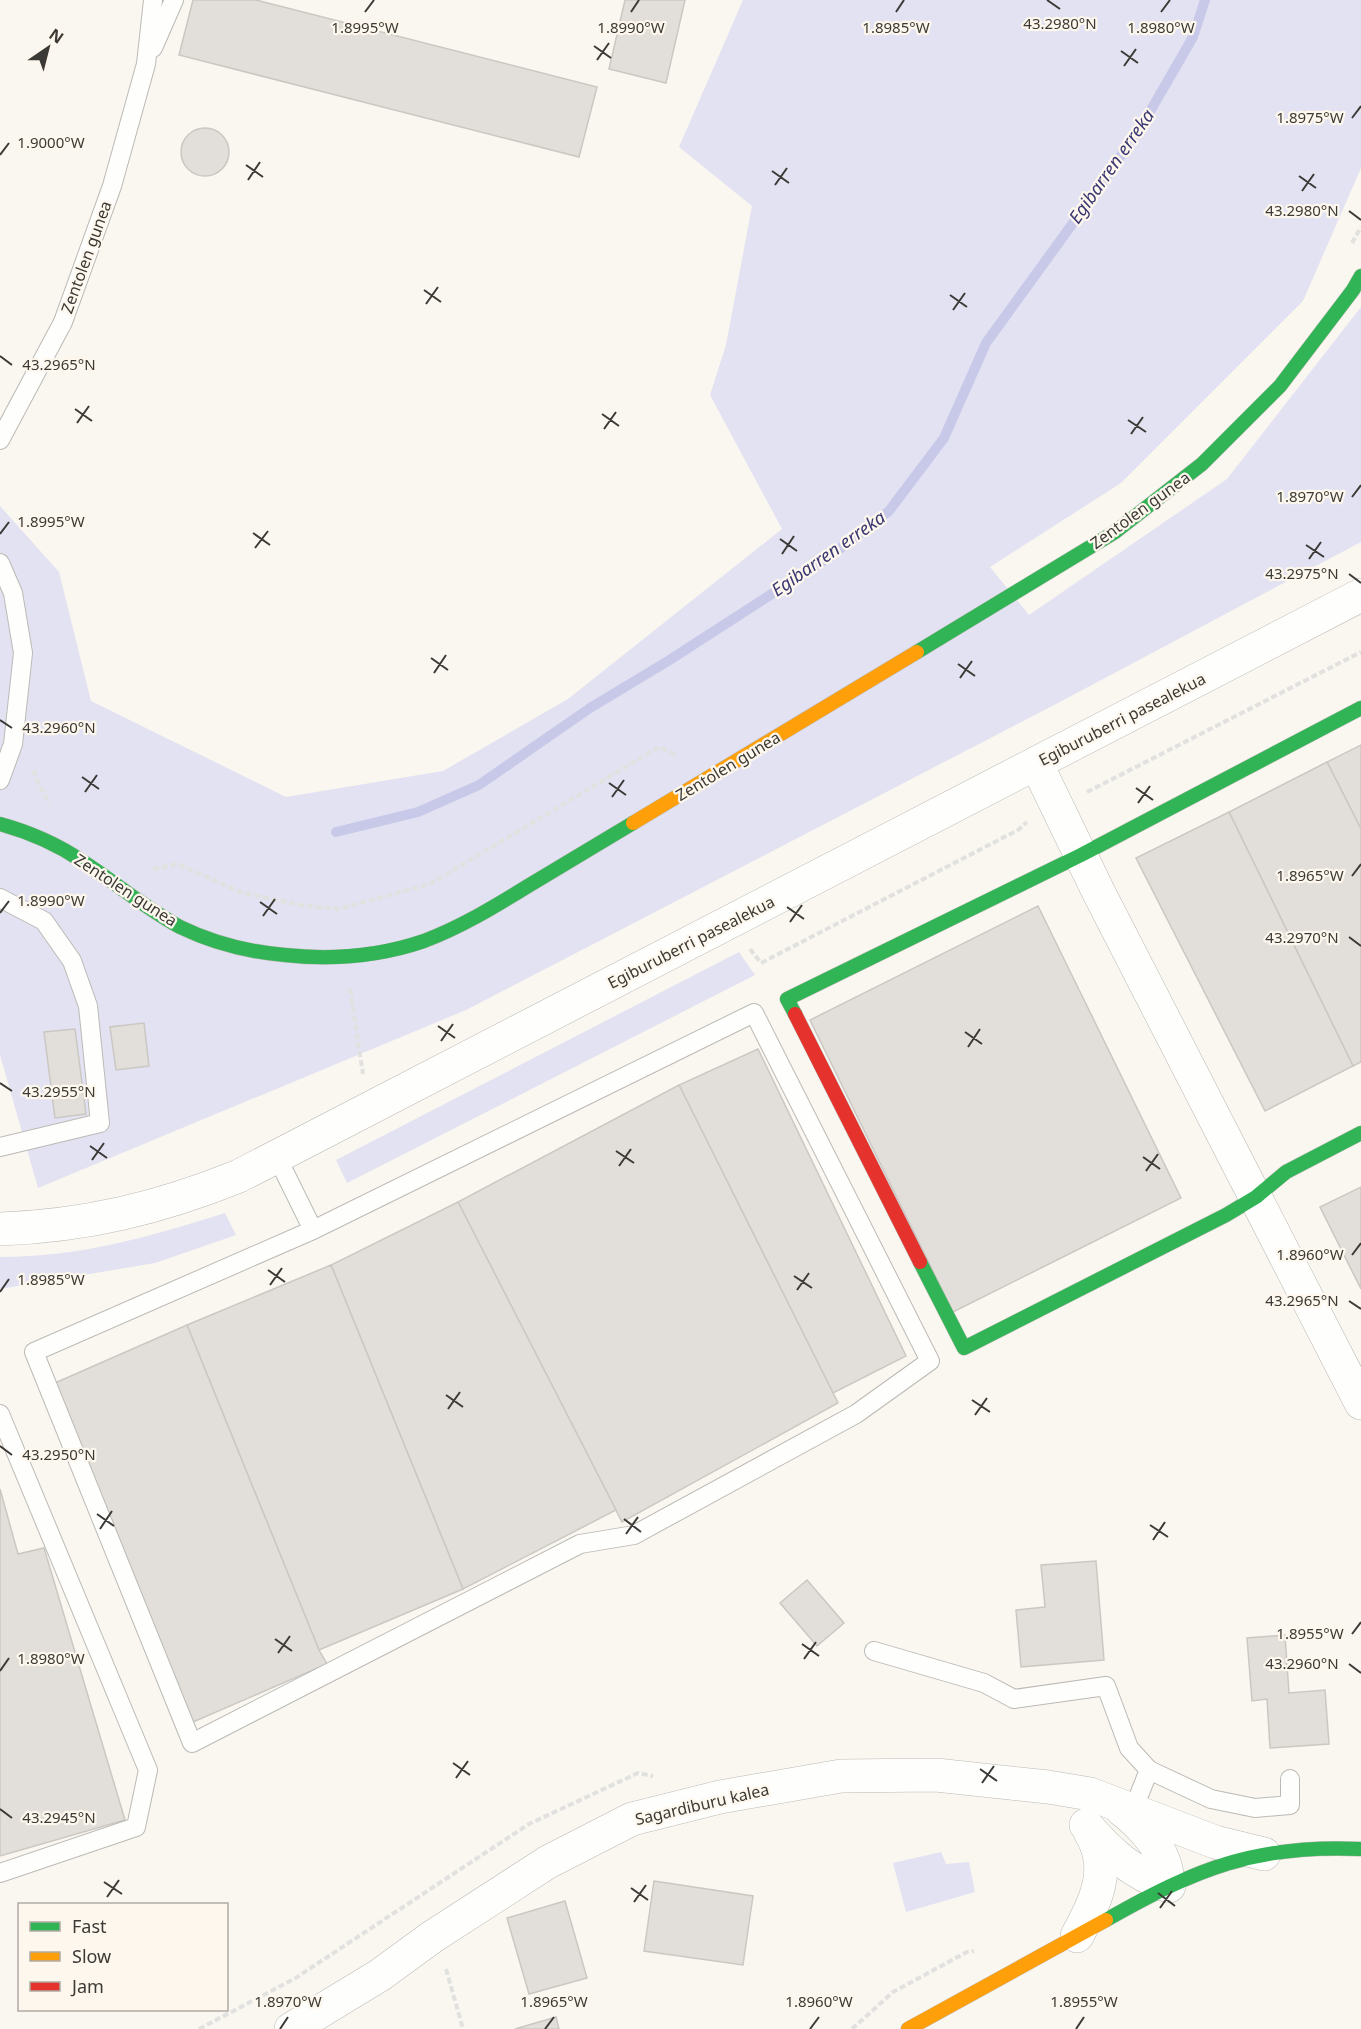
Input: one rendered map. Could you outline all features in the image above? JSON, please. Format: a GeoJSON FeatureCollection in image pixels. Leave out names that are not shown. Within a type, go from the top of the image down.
{"type":"FeatureCollection","features":[{"type":"Feature","properties":{"kind":"street","name":"Zentolen gunea"},"geometry":{"type":"LineString","coordinates":[[0,824],[24,830],[61,848],[165,919],[209,939],[255,952],[345,958],[398,949],[450,930],[509,898],[1115,532],[1202,464],[1280,386],[1353,290],[1361,276]]}},
{"type":"Feature","properties":{"kind":"street","name":"Egiburuberri pasealekua"},"geometry":{"type":"LineString","coordinates":[[0,1229],[32,1228],[98,1220],[192,1195],[239,1176],[1361,595]]}},
{"type":"Feature","properties":{"kind":"street"},"geometry":{"type":"LineString","coordinates":[[1361,708],[1081,855],[787,999],[964,1348],[1226,1215],[1256,1197],[1286,1172],[1361,1133]]}},
{"type":"Feature","properties":{"kind":"street"},"geometry":{"type":"LineString","coordinates":[[1036,763],[1270,1228],[1361,1403]]}},
{"type":"Feature","properties":{"kind":"street","name":"Sagardiburu kalea"},"geometry":{"type":"LineString","coordinates":[[291,2029],[380,1975],[432,1937],[548,1862],[632,1819],[720,1797],[841,1776],[936,1774],[1071,1791],[1120,1805],[1215,1842],[1264,1854]]}},
{"type":"Feature","properties":{"kind":"street","name":"Sagardiburu kalea"},"geometry":{"type":"LineString","coordinates":[[1026,1786],[1063,1804],[1076,1814],[1112,1854],[1127,1866],[1143,1876],[1168,1886],[1165,1863],[1154,1843],[1120,1805]]}},
{"type":"Feature","properties":{"kind":"street","name":"Sagardiburu kalea"},"geometry":{"type":"LineString","coordinates":[[1077,1936],[1094,1903],[1101,1870],[1094,1838],[1086,1826]]}},
{"type":"Feature","properties":{"kind":"street"},"geometry":{"type":"LineString","coordinates":[[908,2029],[1168,1886],[1214,1866],[1264,1854],[1325,1847],[1361,1849]]}},
{"type":"Feature","properties":{"kind":"lane","name":"Zentolen gunea"},"geometry":{"type":"LineString","coordinates":[[146,64],[153,0]]}},
{"type":"Feature","properties":{"kind":"lane","name":"Zentolen gunea"},"geometry":{"type":"LineString","coordinates":[[0,440],[63,322],[112,186],[146,64],[174,0]]}},
{"type":"Feature","properties":{"kind":"lane"},"geometry":{"type":"LineString","coordinates":[[0,563],[13,593],[23,653],[13,744],[0,780]]}},
{"type":"Feature","properties":{"kind":"lane"},"geometry":{"type":"LineString","coordinates":[[0,898],[44,921],[72,961],[88,1006],[100,1123],[0,1146]]}},
{"type":"Feature","properties":{"kind":"lane"},"geometry":{"type":"LineString","coordinates":[[754,1013],[930,1361],[856,1414],[634,1535],[580,1544],[192,1743],[34,1352],[312,1230],[754,1013]]}},
{"type":"Feature","properties":{"kind":"lane"},"geometry":{"type":"LineString","coordinates":[[277,1157],[312,1230]]}},
{"type":"Feature","properties":{"kind":"lane"},"geometry":{"type":"LineString","coordinates":[[0,1414],[148,1770],[136,1827],[0,1873]]}},
{"type":"Feature","properties":{"kind":"lane"},"geometry":{"type":"LineString","coordinates":[[874,1651],[984,1683],[1014,1699],[1106,1686],[1129,1748],[1149,1770],[1211,1799],[1255,1808],[1290,1805],[1290,1779]]}},
{"type":"Feature","properties":{"kind":"lane"},"geometry":{"type":"LineString","coordinates":[[1120,1805],[1149,1770]]}},
{"type":"Feature","properties":{"kind":"path"},"geometry":{"type":"LineString","coordinates":[[1350,245],[1361,227]]}},
{"type":"Feature","properties":{"kind":"path"},"geometry":{"type":"LineString","coordinates":[[13,744],[33,749],[34,776],[52,812]]}},
{"type":"Feature","properties":{"kind":"path"},"geometry":{"type":"LineString","coordinates":[[144,872],[178,864],[240,892],[300,905],[338,909],[429,884],[659,747],[677,756]]}},
{"type":"Feature","properties":{"kind":"path"},"geometry":{"type":"LineString","coordinates":[[349,984],[364,1083]]}},
{"type":"Feature","properties":{"kind":"path"},"geometry":{"type":"LineString","coordinates":[[199,2029],[294,1979],[404,1906]]}},
{"type":"Feature","properties":{"kind":"path"},"geometry":{"type":"LineString","coordinates":[[852,2029],[893,1992],[967,1952],[978,1950]]}},
{"type":"Feature","properties":{"kind":"path"},"geometry":{"type":"LineString","coordinates":[[444,1965],[463,2029]]}},
{"type":"Feature","properties":{"kind":"shaded area"},"geometry":{"type":"Polygon","coordinates":[[[743,0],[1361,0],[1361,168],[1303,301],[1121,483],[990,567],[1029,615],[1227,479],[1361,307],[1361,542],[1056,704],[466,1010],[38,1188],[0,1055],[0,506],[59,572],[91,701],[286,797],[443,771],[568,699],[782,529],[710,395],[726,345],[752,206],[679,147],[743,0]]]}},
{"type":"Feature","properties":{"kind":"shaded area"},"geometry":{"type":"Polygon","coordinates":[[[739,952],[755,975],[347,1183],[336,1160],[739,952]]]}},
{"type":"Feature","properties":{"kind":"shaded area"},"geometry":{"type":"Polygon","coordinates":[[[225,1213],[236,1235],[155,1263],[0,1289],[0,1257],[58,1254],[114,1244],[225,1213]]]}},
{"type":"Feature","properties":{"kind":"shaded area"},"geometry":{"type":"Polygon","coordinates":[[[941,1852],[946,1864],[969,1862],[975,1892],[906,1912],[893,1863],[941,1852]]]}},
{"type":"Feature","properties":{"kind":"building"},"geometry":{"type":"Polygon","coordinates":[[[193,0],[256,0],[597,87],[579,157],[179,55],[193,0]]]}},
{"type":"Feature","properties":{"kind":"building"},"geometry":{"type":"Polygon","coordinates":[[[625,0],[685,0],[666,83],[609,69],[625,0]]]}},
{"type":"Feature","properties":{"kind":"building"},"geometry":{"type":"Polygon","coordinates":[[[200,128],[210,128],[222,135],[229,147],[229,157],[222,169],[210,176],[200,176],[185,165],[181,157],[181,147],[192,132],[200,128]]]}},
{"type":"Feature","properties":{"kind":"building"},"geometry":{"type":"Polygon","coordinates":[[[1361,745],[1361,829],[1327,762],[1361,745]]]}},
{"type":"Feature","properties":{"kind":"building"},"geometry":{"type":"Polygon","coordinates":[[[1327,762],[1361,829],[1361,1062],[1353,1066],[1229,812],[1327,762]]]}},
{"type":"Feature","properties":{"kind":"building"},"geometry":{"type":"Polygon","coordinates":[[[1229,812],[1353,1066],[1265,1111],[1136,858],[1229,812]]]}},
{"type":"Feature","properties":{"kind":"building"},"geometry":{"type":"Polygon","coordinates":[[[1038,906],[1181,1198],[953,1312],[810,1020],[1038,906]]]}},
{"type":"Feature","properties":{"kind":"building"},"geometry":{"type":"Polygon","coordinates":[[[144,1023],[149,1066],[116,1070],[110,1027],[144,1023]]]}},
{"type":"Feature","properties":{"kind":"building"},"geometry":{"type":"Polygon","coordinates":[[[75,1029],[86,1114],[55,1118],[44,1032],[75,1029]]]}},
{"type":"Feature","properties":{"kind":"building"},"geometry":{"type":"Polygon","coordinates":[[[758,1049],[906,1356],[833,1393],[679,1085],[758,1049]]]}},
{"type":"Feature","properties":{"kind":"building"},"geometry":{"type":"Polygon","coordinates":[[[679,1085],[838,1403],[622,1522],[458,1202],[679,1085]]]}},
{"type":"Feature","properties":{"kind":"building"},"geometry":{"type":"Polygon","coordinates":[[[1361,1187],[1361,1289],[1320,1207],[1361,1187]]]}},
{"type":"Feature","properties":{"kind":"building"},"geometry":{"type":"Polygon","coordinates":[[[458,1202],[616,1510],[463,1589],[331,1265],[458,1202]]]}},
{"type":"Feature","properties":{"kind":"building"},"geometry":{"type":"Polygon","coordinates":[[[331,1265],[463,1589],[319,1650],[187,1325],[331,1265]]]}},
{"type":"Feature","properties":{"kind":"building"},"geometry":{"type":"Polygon","coordinates":[[[187,1325],[319,1650],[327,1664],[193,1722],[55,1383],[187,1325]]]}},
{"type":"Feature","properties":{"kind":"building"},"geometry":{"type":"Polygon","coordinates":[[[0,1489],[18,1554],[44,1548],[125,1820],[0,1856],[0,1489]]]}},
{"type":"Feature","properties":{"kind":"building"},"geometry":{"type":"Polygon","coordinates":[[[1096,1561],[1104,1660],[1021,1667],[1016,1610],[1045,1607],[1041,1565],[1096,1561]]]}},
{"type":"Feature","properties":{"kind":"building"},"geometry":{"type":"Polygon","coordinates":[[[807,1580],[844,1623],[817,1646],[780,1603],[807,1580]]]}},
{"type":"Feature","properties":{"kind":"building"},"geometry":{"type":"Polygon","coordinates":[[[1285,1635],[1289,1693],[1325,1690],[1329,1744],[1270,1748],[1267,1699],[1252,1701],[1247,1638],[1285,1635]]]}},
{"type":"Feature","properties":{"kind":"building"},"geometry":{"type":"Polygon","coordinates":[[[654,1881],[753,1896],[743,1965],[644,1951],[654,1881]]]}},
{"type":"Feature","properties":{"kind":"building"},"geometry":{"type":"Polygon","coordinates":[[[565,1901],[587,1978],[529,1994],[507,1918],[565,1901]]]}},
{"type":"Feature","properties":{"kind":"building"},"geometry":{"type":"Polygon","coordinates":[[[556,2017],[559,2029],[515,2029],[556,2017]]]}},
{"type":"Feature","properties":{"kind":"waterway","name":"Egibarren erreka"},"geometry":{"type":"LineString","coordinates":[[336,832],[418,812],[479,785],[590,708],[668,661],[829,557],[889,511],[944,438],[986,343],[1110,172],[1148,115],[1193,37],[1205,0]]}},
{"type":"Feature","properties":{"kind":"traffic: fast"},"geometry":{"type":"LineString","coordinates":[[917,652],[1115,532],[1202,464],[1280,386],[1353,290],[1361,276]]}},
{"type":"Feature","properties":{"kind":"traffic: fast"},"geometry":{"type":"LineString","coordinates":[[795,1014],[787,999],[1081,855],[1361,708]]}},
{"type":"Feature","properties":{"kind":"traffic: fast"},"geometry":{"type":"LineString","coordinates":[[0,824],[63,849],[155,912],[193,933],[231,946],[258,952],[338,957],[390,950],[438,935],[490,909],[633,823]]}},
{"type":"Feature","properties":{"kind":"traffic: fast"},"geometry":{"type":"LineString","coordinates":[[920,1262],[964,1348],[1226,1215],[1256,1197],[1286,1172],[1361,1133]]}},
{"type":"Feature","properties":{"kind":"traffic: fast"},"geometry":{"type":"LineString","coordinates":[[1106,1920],[1169,1887],[1228,1864],[1289,1851],[1361,1849]]}},
{"type":"Feature","properties":{"kind":"traffic: slow"},"geometry":{"type":"LineString","coordinates":[[633,823],[917,652]]}},
{"type":"Feature","properties":{"kind":"traffic: slow"},"geometry":{"type":"LineString","coordinates":[[908,2029],[1106,1920]]}},
{"type":"Feature","properties":{"kind":"traffic: jam"},"geometry":{"type":"LineString","coordinates":[[795,1014],[920,1262]]}}]}
